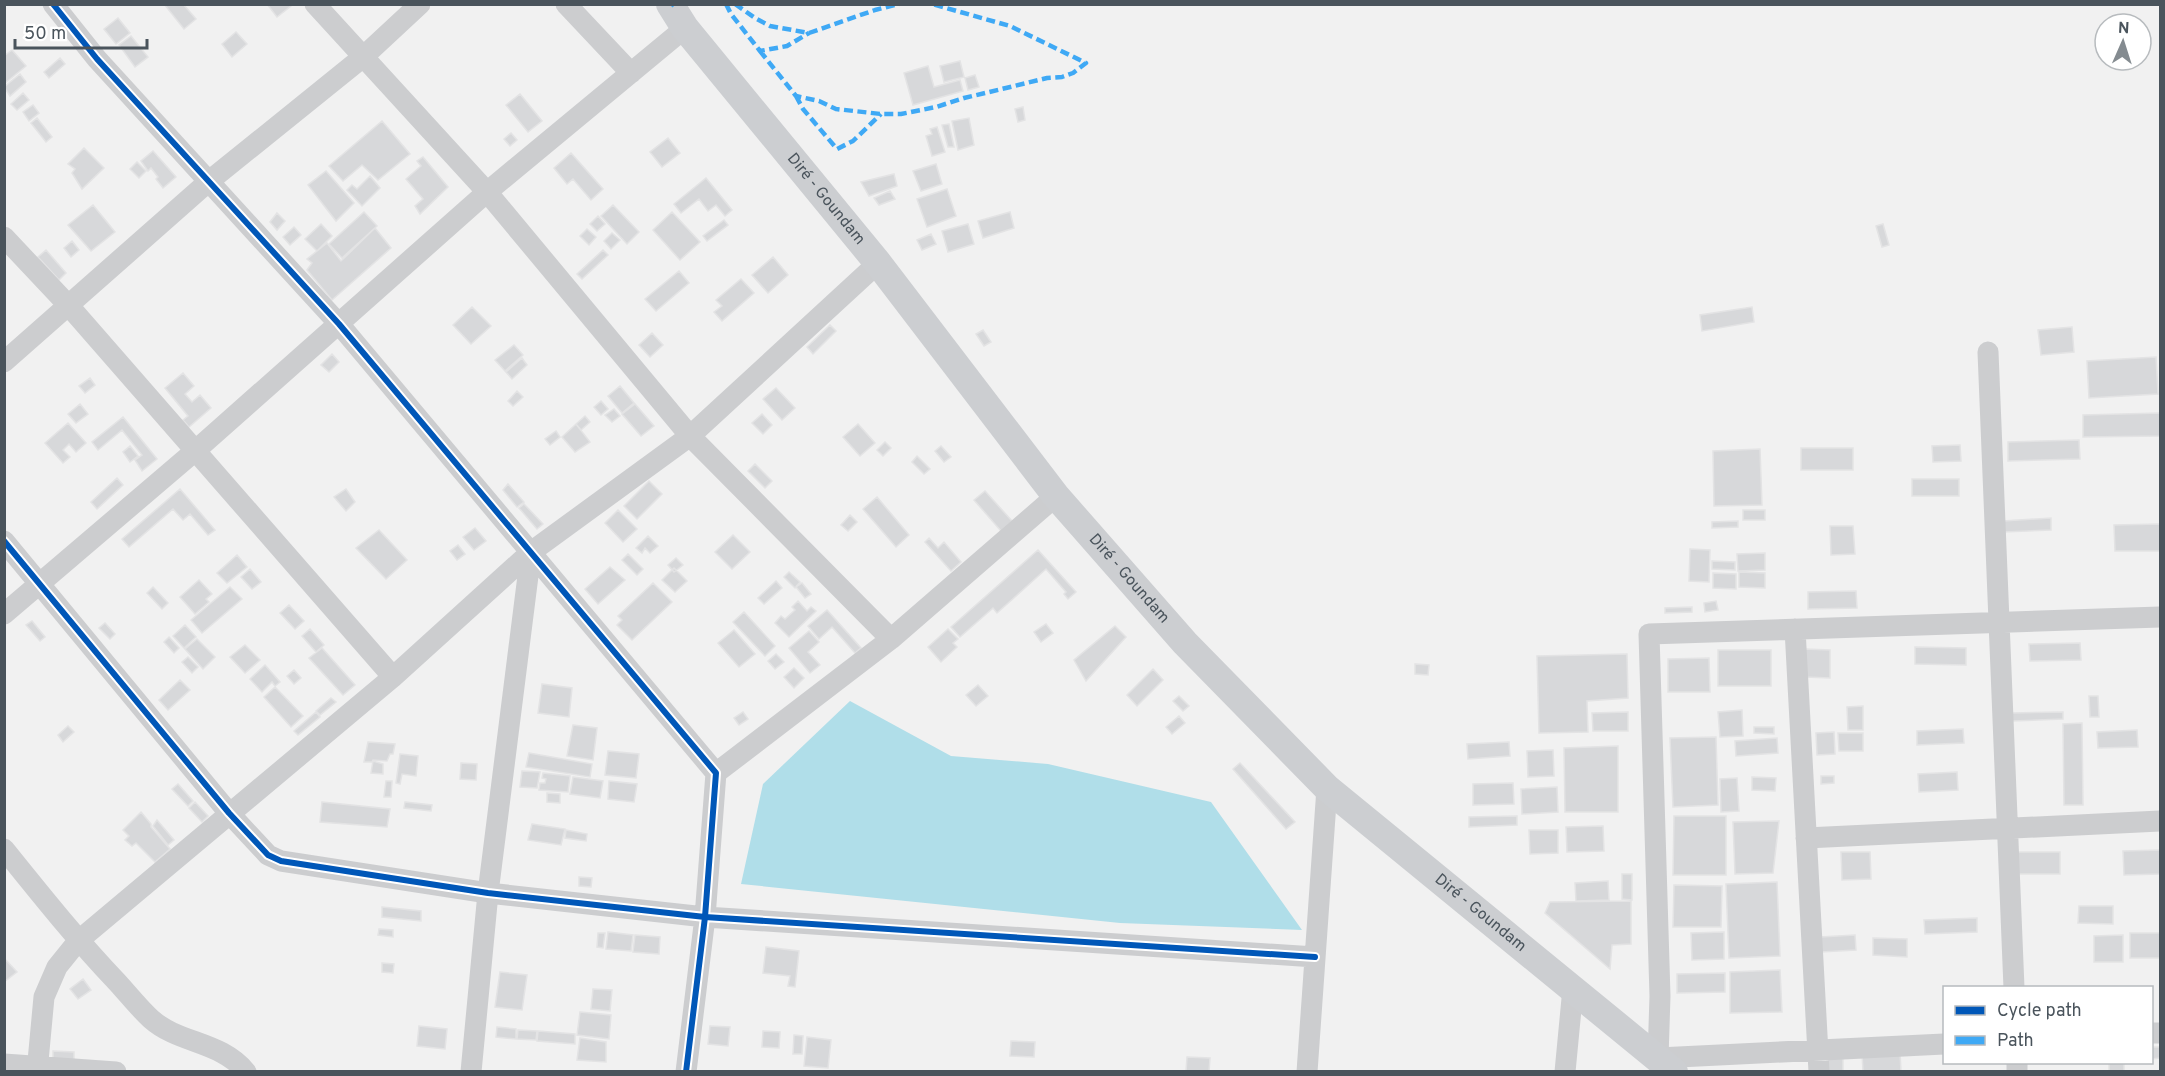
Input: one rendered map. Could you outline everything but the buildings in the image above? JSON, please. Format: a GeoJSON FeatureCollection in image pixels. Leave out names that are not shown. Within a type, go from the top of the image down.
{"type":"FeatureCollection","features":[{"type":"Feature","properties":{"kind":"main road","name":"Diré - Goundam"},"geometry":{"type":"LineString","coordinates":[[678,16],[878,262],[1056,496],[1185,643],[1327,788],[1666,1065]]}},
{"type":"Feature","properties":{"kind":"street"},"geometry":{"type":"LineString","coordinates":[[53,4],[97,59],[339,324],[716,772],[705,917],[686,1071]]}},
{"type":"Feature","properties":{"kind":"street"},"geometry":{"type":"LineString","coordinates":[[315,4],[487,192],[690,436],[891,639]]}},
{"type":"Feature","properties":{"kind":"street"},"geometry":{"type":"LineString","coordinates":[[4,362],[208,182],[363,57],[420,4]]}},
{"type":"Feature","properties":{"kind":"street"},"geometry":{"type":"LineString","coordinates":[[566,4],[631,73]]}},
{"type":"Feature","properties":{"kind":"street"},"geometry":{"type":"LineString","coordinates":[[4,614],[195,451],[487,192],[631,73],[678,16]]}},
{"type":"Feature","properties":{"kind":"street"},"geometry":{"type":"LineString","coordinates":[[4,237],[69,306],[393,677]]}},
{"type":"Feature","properties":{"kind":"street"},"geometry":{"type":"LineString","coordinates":[[38,1069],[44,997],[57,967],[78,941],[393,677],[531,552],[690,436],[878,262]]}},
{"type":"Feature","properties":{"kind":"street"},"geometry":{"type":"LineString","coordinates":[[1988,352],[2014,986]]}},
{"type":"Feature","properties":{"kind":"street"},"geometry":{"type":"LineString","coordinates":[[716,772],[891,639],[1056,496]]}},
{"type":"Feature","properties":{"kind":"street"},"geometry":{"type":"LineString","coordinates":[[4,540],[229,813],[268,855],[280,861],[488,893],[705,917],[1315,957]]}},
{"type":"Feature","properties":{"kind":"street"},"geometry":{"type":"LineString","coordinates":[[471,1071],[488,893],[531,552]]}},
{"type":"Feature","properties":{"kind":"street"},"geometry":{"type":"LineString","coordinates":[[1943,1044],[1818,1050],[1666,1065],[1660,996],[1649,634],[2160,617]]}},
{"type":"Feature","properties":{"kind":"street"},"geometry":{"type":"LineString","coordinates":[[1795,629],[1819,1071]]}},
{"type":"Feature","properties":{"kind":"street"},"geometry":{"type":"LineString","coordinates":[[1307,1071],[1327,788]]}},
{"type":"Feature","properties":{"kind":"street"},"geometry":{"type":"LineString","coordinates":[[1806,838],[2160,821]]}},
{"type":"Feature","properties":{"kind":"street"},"geometry":{"type":"LineString","coordinates":[[4,849],[78,941],[152,1020],[176,1035],[236,1059],[246,1071]]}},
{"type":"Feature","properties":{"kind":"street"},"geometry":{"type":"LineString","coordinates":[[1566,1071],[1573,988]]}},
{"type":"Feature","properties":{"kind":"street"},"geometry":{"type":"LineString","coordinates":[[4,1064],[38,1069],[116,1071]]}},
{"type":"Feature","properties":{"kind":"water"},"geometry":{"type":"Polygon","coordinates":[[[850,701],[951,756],[1048,764],[1211,802],[1302,930],[1120,923],[741,884],[763,784],[850,701]]]}},
{"type":"Feature","properties":{"kind":"marked path"},"geometry":{"type":"LineString","coordinates":[[726,4],[731,14],[760,51],[787,46],[809,33]]}},
{"type":"Feature","properties":{"kind":"marked path"},"geometry":{"type":"LineString","coordinates":[[735,4],[770,26],[809,33],[899,4]]}},
{"type":"Feature","properties":{"kind":"marked path"},"geometry":{"type":"LineString","coordinates":[[760,51],[796,96],[819,101],[836,109],[881,114],[901,114],[936,107],[1047,78],[1062,77],[1073,73],[1086,63],[1010,26],[932,4]]}},
{"type":"Feature","properties":{"kind":"marked path"},"geometry":{"type":"LineString","coordinates":[[796,96],[803,109],[837,149],[853,141],[881,114]]}},
{"type":"Feature","properties":{"kind":"cycle path"},"geometry":{"type":"LineString","coordinates":[[53,4],[97,59],[339,324],[716,773],[705,917],[686,1072]]}},
{"type":"Feature","properties":{"kind":"cycle path"},"geometry":{"type":"LineString","coordinates":[[4,541],[229,813],[268,855],[281,861],[488,893],[705,917],[1315,957]]}}]}
